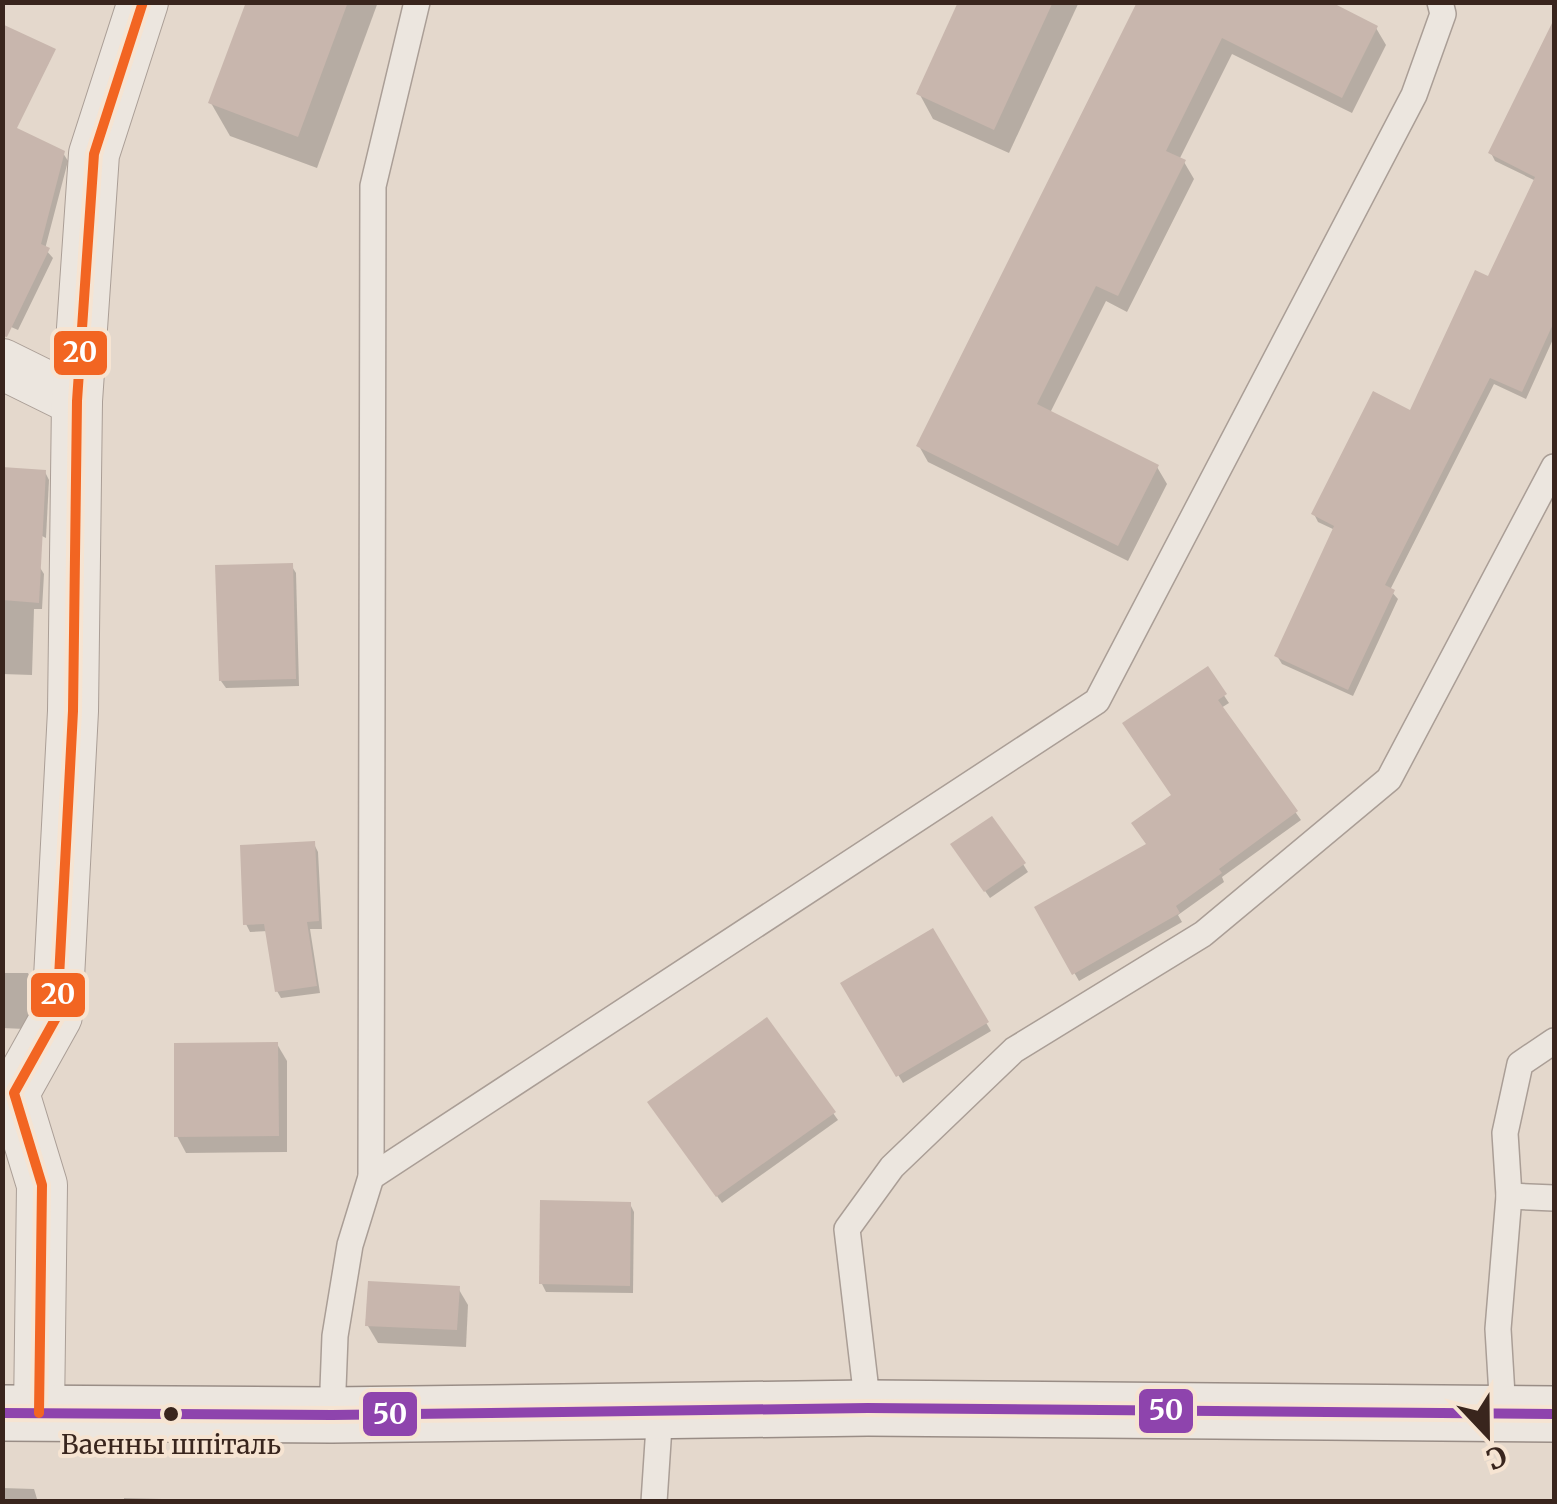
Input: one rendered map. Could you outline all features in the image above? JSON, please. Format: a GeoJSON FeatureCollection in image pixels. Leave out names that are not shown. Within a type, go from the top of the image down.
{"type":"FeatureCollection","features":[{"type":"Feature","properties":{"kind":"main road"},"geometry":{"type":"LineString","coordinates":[[21,1413],[332,1415],[868,1408],[1529,1412]]}},
{"type":"Feature","properties":{"kind":"street"},"geometry":{"type":"LineString","coordinates":[[21,1413],[42,1185],[8,1090],[57,1016],[74,711],[76,401],[94,154],[143,2]]}},
{"type":"Feature","properties":{"kind":"street"},"geometry":{"type":"LineString","coordinates":[[2,364],[76,401]]}},
{"type":"Feature","properties":{"kind":"lane"},"geometry":{"type":"LineString","coordinates":[[332,1415],[335,1336],[350,1245],[371,1178],[373,186],[416,2]]}},
{"type":"Feature","properties":{"kind":"lane"},"geometry":{"type":"LineString","coordinates":[[371,1178],[1096,702],[1414,95],[1443,14],[1440,2]]}},
{"type":"Feature","properties":{"kind":"lane"},"geometry":{"type":"LineString","coordinates":[[868,1408],[847,1228],[892,1167],[1014,1050],[1203,934],[1388,779],[1554,468]]}},
{"type":"Feature","properties":{"kind":"lane"},"geometry":{"type":"LineString","coordinates":[[1529,1412],[1498,1329],[1509,1196],[1504,1133],[1520,1064],[1554,1041]]}},
{"type":"Feature","properties":{"kind":"lane"},"geometry":{"type":"LineString","coordinates":[[1509,1196],[1554,1198]]}},
{"type":"Feature","properties":{"kind":"lane"},"geometry":{"type":"LineString","coordinates":[[654,1502],[660,1410]]}},
{"type":"Feature","properties":{"kind":"building"},"geometry":{"type":"Polygon","coordinates":[[[246,2],[348,2],[298,137],[208,103],[246,2]]]}},
{"type":"Feature","properties":{"kind":"building"},"geometry":{"type":"Polygon","coordinates":[[[958,2],[1053,2],[994,130],[916,94],[958,2]]]}},
{"type":"Feature","properties":{"kind":"building"},"geometry":{"type":"Polygon","coordinates":[[[1137,2],[1331,2],[1378,26],[1342,98],[1222,38],[1166,151],[1186,160],[1118,296],[1096,286],[1037,404],[1159,465],[1118,546],[916,446],[1137,2]]]}},
{"type":"Feature","properties":{"kind":"building"},"geometry":{"type":"Polygon","coordinates":[[[1554,19],[1554,322],[1522,392],[1490,378],[1385,585],[1395,590],[1348,690],[1274,656],[1334,526],[1311,514],[1373,391],[1410,410],[1475,270],[1488,276],[1535,177],[1488,153],[1554,19]]]}},
{"type":"Feature","properties":{"kind":"building"},"geometry":{"type":"Polygon","coordinates":[[[2,24],[56,49],[17,128],[65,151],[41,244],[50,248],[7,337],[2,336],[2,24]]]}},
{"type":"Feature","properties":{"kind":"building"},"geometry":{"type":"Polygon","coordinates":[[[2,467],[46,470],[39,603],[2,600],[2,467]]]}},
{"type":"Feature","properties":{"kind":"building"},"geometry":{"type":"Polygon","coordinates":[[[293,563],[296,679],[219,681],[215,565],[293,563]]]}},
{"type":"Feature","properties":{"kind":"building"},"geometry":{"type":"Polygon","coordinates":[[[1208,666],[1227,694],[1218,700],[1298,811],[1176,906],[1180,913],[1072,975],[1034,907],[1146,844],[1131,823],[1171,795],[1122,723],[1208,666]]]}},
{"type":"Feature","properties":{"kind":"building"},"geometry":{"type":"Polygon","coordinates":[[[992,816],[1026,863],[984,892],[950,844],[992,816]]]}},
{"type":"Feature","properties":{"kind":"building"},"geometry":{"type":"Polygon","coordinates":[[[315,841],[319,921],[307,922],[317,986],[275,992],[264,924],[243,925],[240,845],[315,841]]]}},
{"type":"Feature","properties":{"kind":"building"},"geometry":{"type":"Polygon","coordinates":[[[933,928],[989,1022],[896,1077],[840,983],[933,928]]]}},
{"type":"Feature","properties":{"kind":"building"},"geometry":{"type":"Polygon","coordinates":[[[767,1017],[836,1112],[716,1197],[647,1102],[767,1017]]]}},
{"type":"Feature","properties":{"kind":"building"},"geometry":{"type":"Polygon","coordinates":[[[278,1042],[279,1136],[174,1137],[174,1043],[278,1042]]]}},
{"type":"Feature","properties":{"kind":"building"},"geometry":{"type":"Polygon","coordinates":[[[540,1200],[631,1202],[630,1286],[539,1284],[540,1200]]]}},
{"type":"Feature","properties":{"kind":"building"},"geometry":{"type":"Polygon","coordinates":[[[368,1281],[460,1286],[457,1330],[365,1326],[368,1281]]]}},
{"type":"Feature","properties":{"kind":"transit line","name":"20"},"geometry":{"type":"LineString","coordinates":[[39,1413],[42,1185],[14,1093],[57,1016],[73,711],[77,401],[94,154],[143,2]]}},
{"type":"Feature","properties":{"kind":"transit line","name":"50"},"geometry":{"type":"LineString","coordinates":[[2,1413],[332,1415],[868,1408],[1554,1414]]}},
{"type":"Feature","properties":{"kind":"place","name":"Ваенны шпіталь"},"geometry":{"type":"Point","coordinates":[171,1414]}}]}
